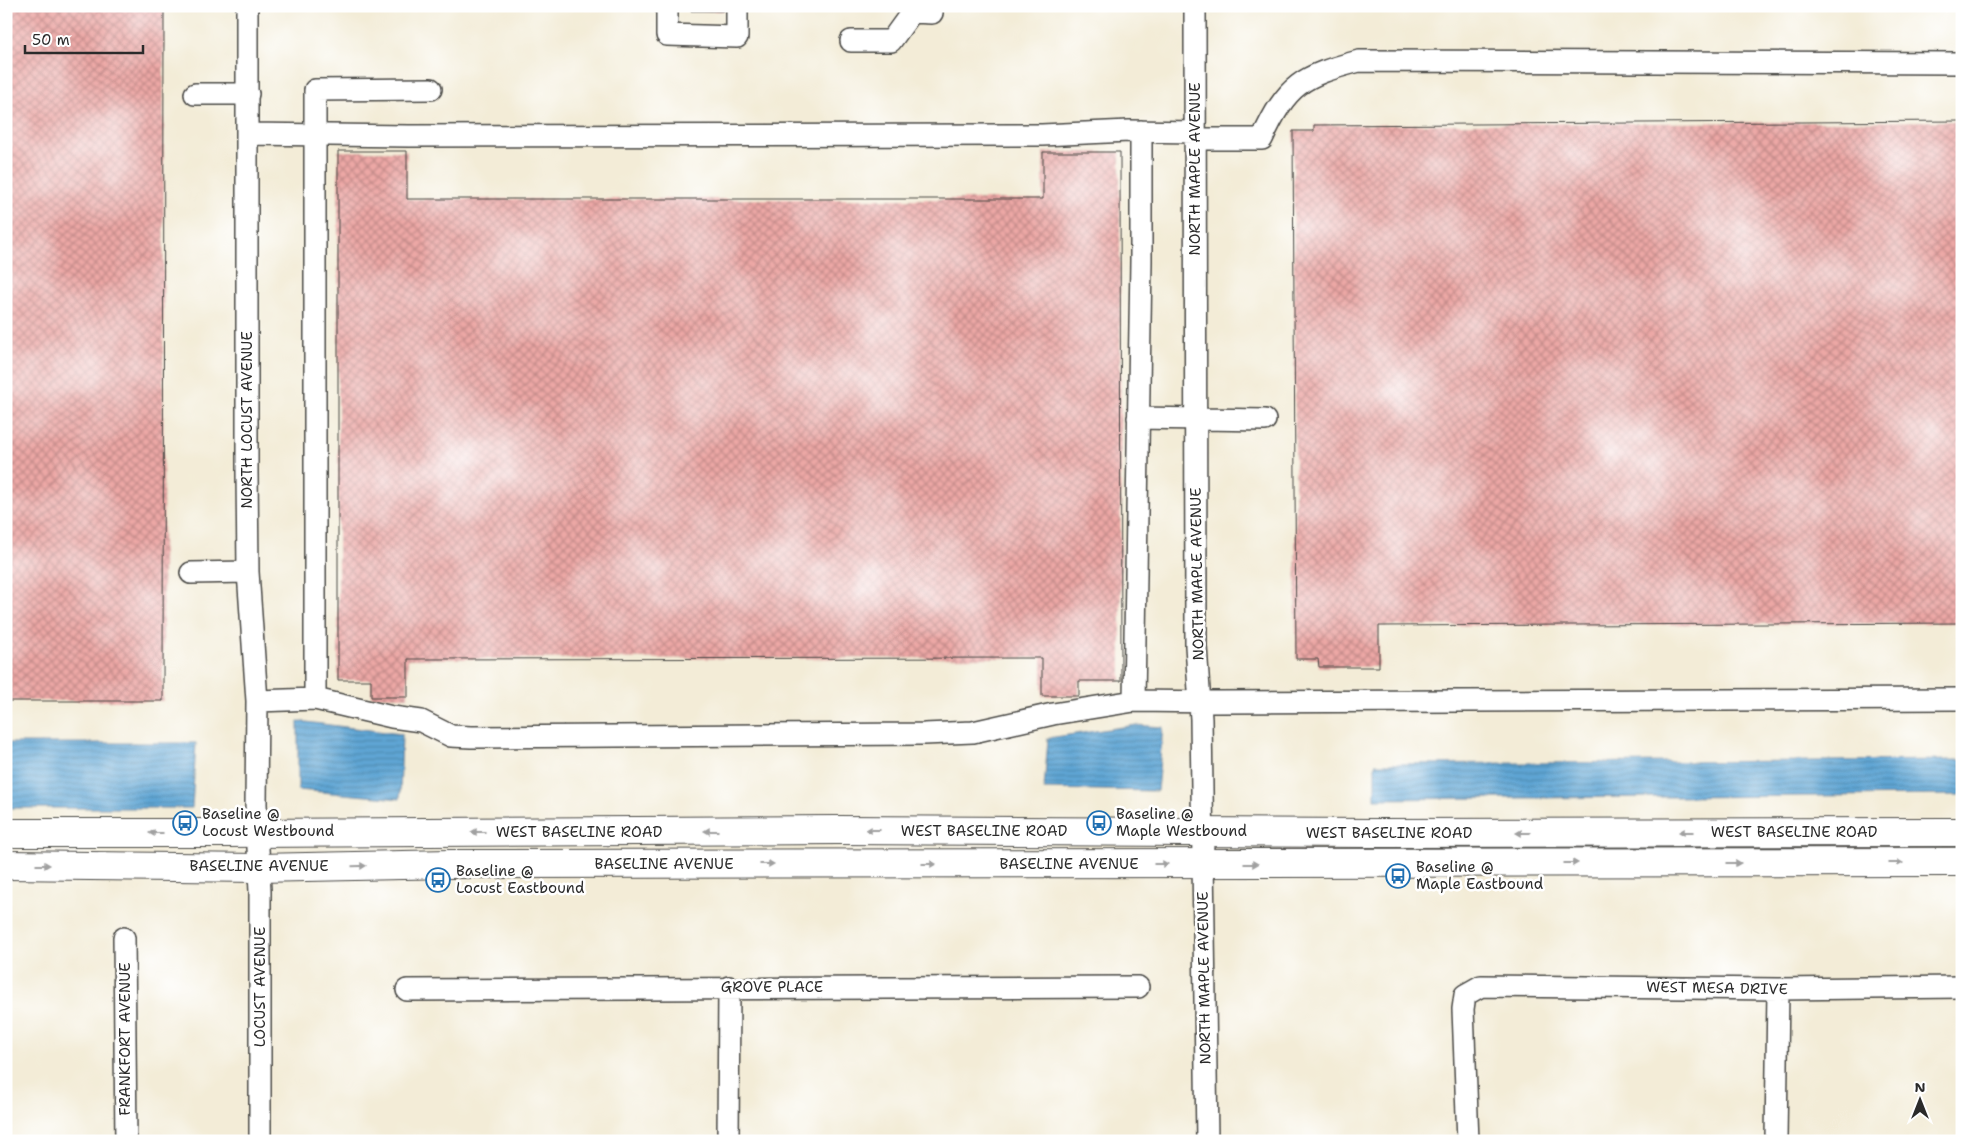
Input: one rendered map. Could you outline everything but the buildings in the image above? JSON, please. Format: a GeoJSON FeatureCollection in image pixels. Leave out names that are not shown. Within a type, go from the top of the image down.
{"type":"FeatureCollection","features":[{"type":"Feature","properties":{"kind":"main road","name":"WEST BASELINE ROAD"},"geometry":{"type":"LineString","coordinates":[[6,832],[258,833],[837,830],[1962,832]]}},
{"type":"Feature","properties":{"kind":"main road","name":"WEST BASELINE ROAD"},"geometry":{"type":"LineString","coordinates":[[1203,864],[1962,862]]}},
{"type":"Feature","properties":{"kind":"main road","name":"BASELINE AVENUE"},"geometry":{"type":"LineString","coordinates":[[6,865],[258,868],[451,864],[1203,864]]}},
{"type":"Feature","properties":{"kind":"street","name":"NORTH LOCUST AVENUE"},"geometry":{"type":"LineString","coordinates":[[248,6],[248,572],[257,701],[256,804],[258,833]]}},
{"type":"Feature","properties":{"kind":"street"},"geometry":{"type":"LineString","coordinates":[[667,6],[667,35],[737,37],[737,6]]}},
{"type":"Feature","properties":{"kind":"street"},"geometry":{"type":"LineString","coordinates":[[851,40],[890,40],[912,12],[932,13],[932,6]]}},
{"type":"Feature","properties":{"kind":"street","name":"NORTH MAPLE AVENUE"},"geometry":{"type":"LineString","coordinates":[[1195,6],[1196,646],[1201,702],[1207,1141]]}},
{"type":"Feature","properties":{"kind":"street"},"geometry":{"type":"LineString","coordinates":[[248,134],[409,136],[1042,135],[1141,131],[1262,139],[1281,102],[1293,89],[1309,77],[1327,69],[1359,61],[1962,63]]}},
{"type":"Feature","properties":{"kind":"street"},"geometry":{"type":"LineString","coordinates":[[315,699],[315,90],[431,89]]}},
{"type":"Feature","properties":{"kind":"street"},"geometry":{"type":"LineString","coordinates":[[195,94],[248,94]]}},
{"type":"Feature","properties":{"kind":"street"},"geometry":{"type":"LineString","coordinates":[[1134,700],[1141,131]]}},
{"type":"Feature","properties":{"kind":"street"},"geometry":{"type":"LineString","coordinates":[[1138,418],[1265,420]]}},
{"type":"Feature","properties":{"kind":"street"},"geometry":{"type":"LineString","coordinates":[[190,573],[248,572]]}},
{"type":"Feature","properties":{"kind":"street"},"geometry":{"type":"LineString","coordinates":[[257,701],[315,699],[392,718],[421,721],[451,736],[471,737],[924,734],[973,732],[1053,714],[1134,700],[1201,702],[1962,699]]}},
{"type":"Feature","properties":{"kind":"street","name":"LOCUST AVENUE"},"geometry":{"type":"LineString","coordinates":[[258,833],[260,892],[260,1141]]}},
{"type":"Feature","properties":{"kind":"street","name":"FRANKFORT AVENUE"},"geometry":{"type":"LineString","coordinates":[[124,938],[126,1141]]}},
{"type":"Feature","properties":{"kind":"street","name":"WEST MESA DRIVE"},"geometry":{"type":"LineString","coordinates":[[1468,1141],[1463,1009],[1465,995],[1481,986],[1778,989],[1962,988]]}},
{"type":"Feature","properties":{"kind":"street","name":"GROVE PLACE"},"geometry":{"type":"LineString","coordinates":[[407,990],[1138,987]]}},
{"type":"Feature","properties":{"kind":"street"},"geometry":{"type":"LineString","coordinates":[[728,1141],[730,988]]}},
{"type":"Feature","properties":{"kind":"street"},"geometry":{"type":"LineString","coordinates":[[1776,1141],[1778,989]]}},
{"type":"Feature","properties":{"kind":"water"},"geometry":{"type":"Polygon","coordinates":[[[298,721],[402,734],[400,799],[298,790],[298,721]]]}},
{"type":"Feature","properties":{"kind":"water"},"geometry":{"type":"Polygon","coordinates":[[[1136,725],[1163,727],[1157,791],[1044,789],[1048,738],[1136,725]]]}},
{"type":"Feature","properties":{"kind":"water"},"geometry":{"type":"Polygon","coordinates":[[[6,743],[196,743],[192,808],[6,808],[6,743]]]}},
{"type":"Feature","properties":{"kind":"water"},"geometry":{"type":"Polygon","coordinates":[[[1962,760],[1962,795],[1375,799],[1375,764],[1962,760]]]}},
{"type":"Feature","properties":{"kind":"place","name":"Baseline @ Locust Westbound"},"geometry":{"type":"Point","coordinates":[185,823]}},
{"type":"Feature","properties":{"kind":"place","name":"Baseline @ Maple Westbound"},"geometry":{"type":"Point","coordinates":[1099,823]}},
{"type":"Feature","properties":{"kind":"place","name":"Baseline @ Maple Eastbound"},"geometry":{"type":"Point","coordinates":[1398,876]}},
{"type":"Feature","properties":{"kind":"place","name":"Baseline @ Locust Eastbound"},"geometry":{"type":"Point","coordinates":[438,880]}}]}
